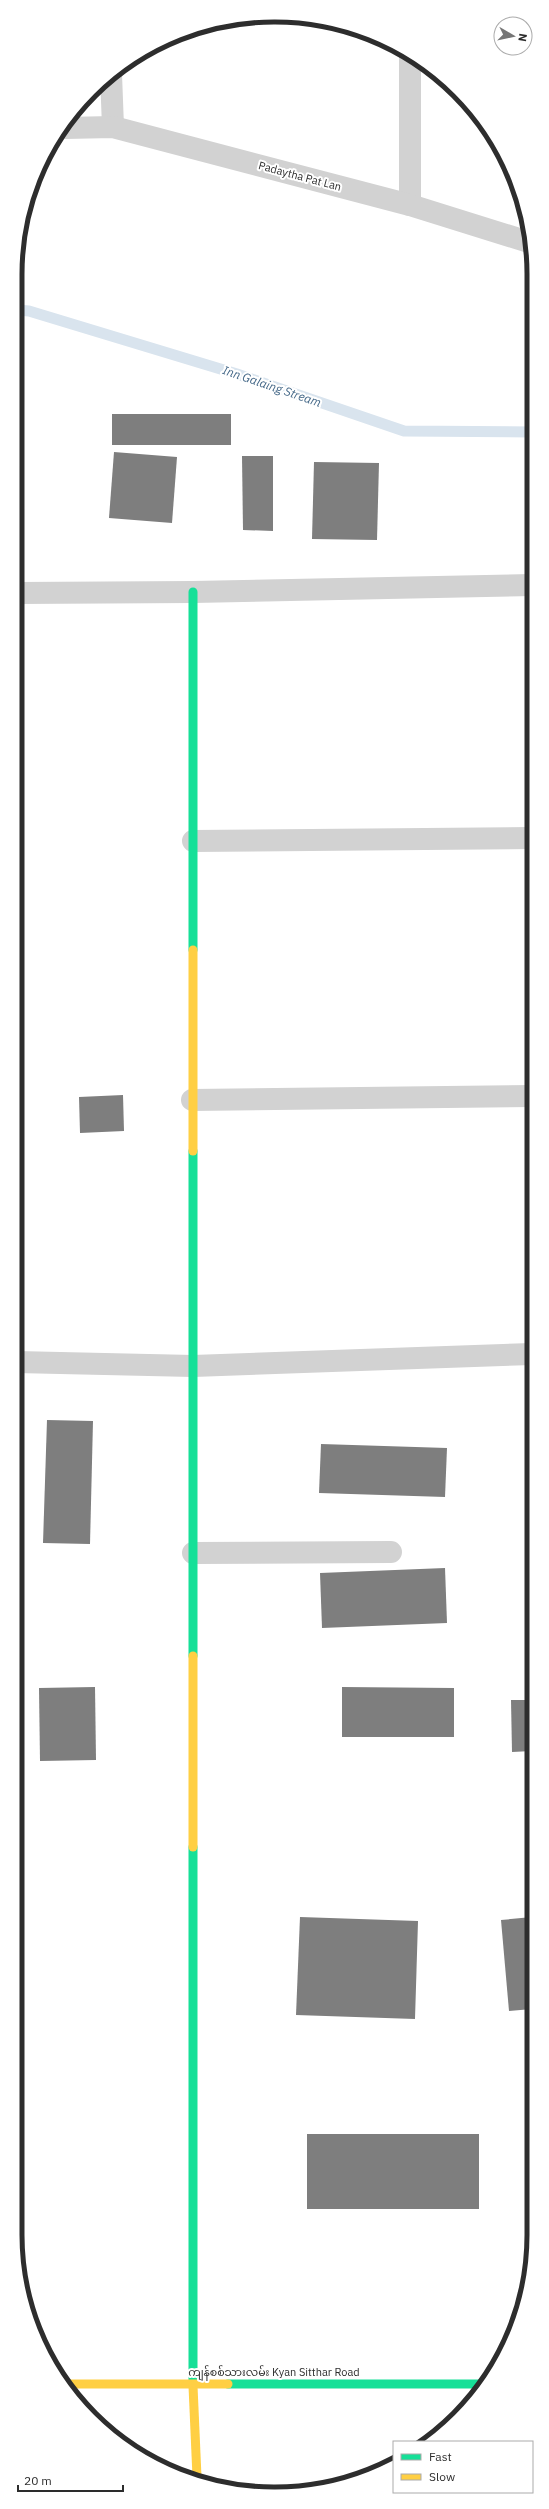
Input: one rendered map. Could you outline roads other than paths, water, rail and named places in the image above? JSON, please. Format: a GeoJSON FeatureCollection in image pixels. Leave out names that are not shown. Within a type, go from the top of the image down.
{"type":"FeatureCollection","features":[{"type":"Feature","properties":{"kind":"street"},"geometry":{"type":"LineString","coordinates":[[410,62],[410,205]]}},
{"type":"Feature","properties":{"kind":"street"},"geometry":{"type":"LineString","coordinates":[[112,81],[113,127]]}},
{"type":"Feature","properties":{"kind":"street","name":"Padaytha Pat Lan"},"geometry":{"type":"LineString","coordinates":[[69,128],[113,127],[410,205],[525,241]]}},
{"type":"Feature","properties":{"kind":"street"},"geometry":{"type":"LineString","coordinates":[[22,593],[193,592],[527,585]]}},
{"type":"Feature","properties":{"kind":"street"},"geometry":{"type":"LineString","coordinates":[[193,592],[193,2384],[197,2475]]}},
{"type":"Feature","properties":{"kind":"street"},"geometry":{"type":"LineString","coordinates":[[193,841],[527,838]]}},
{"type":"Feature","properties":{"kind":"street"},"geometry":{"type":"LineString","coordinates":[[192,1100],[527,1096]]}},
{"type":"Feature","properties":{"kind":"street"},"geometry":{"type":"LineString","coordinates":[[22,1362],[193,1366],[527,1354]]}},
{"type":"Feature","properties":{"kind":"street"},"geometry":{"type":"LineString","coordinates":[[193,1553],[391,1552]]}},
{"type":"Feature","properties":{"kind":"street","name":"ကျန်စစ်သားလမ်း Kyan Sitthar Road"},"geometry":{"type":"LineString","coordinates":[[71,2384],[478,2384]]}},
{"type":"Feature","properties":{"kind":"waterway","name":"Inn Galaing Stream"},"geometry":{"type":"LineString","coordinates":[[22,310],[29,311],[237,374],[404,431],[527,432]]}}]}
